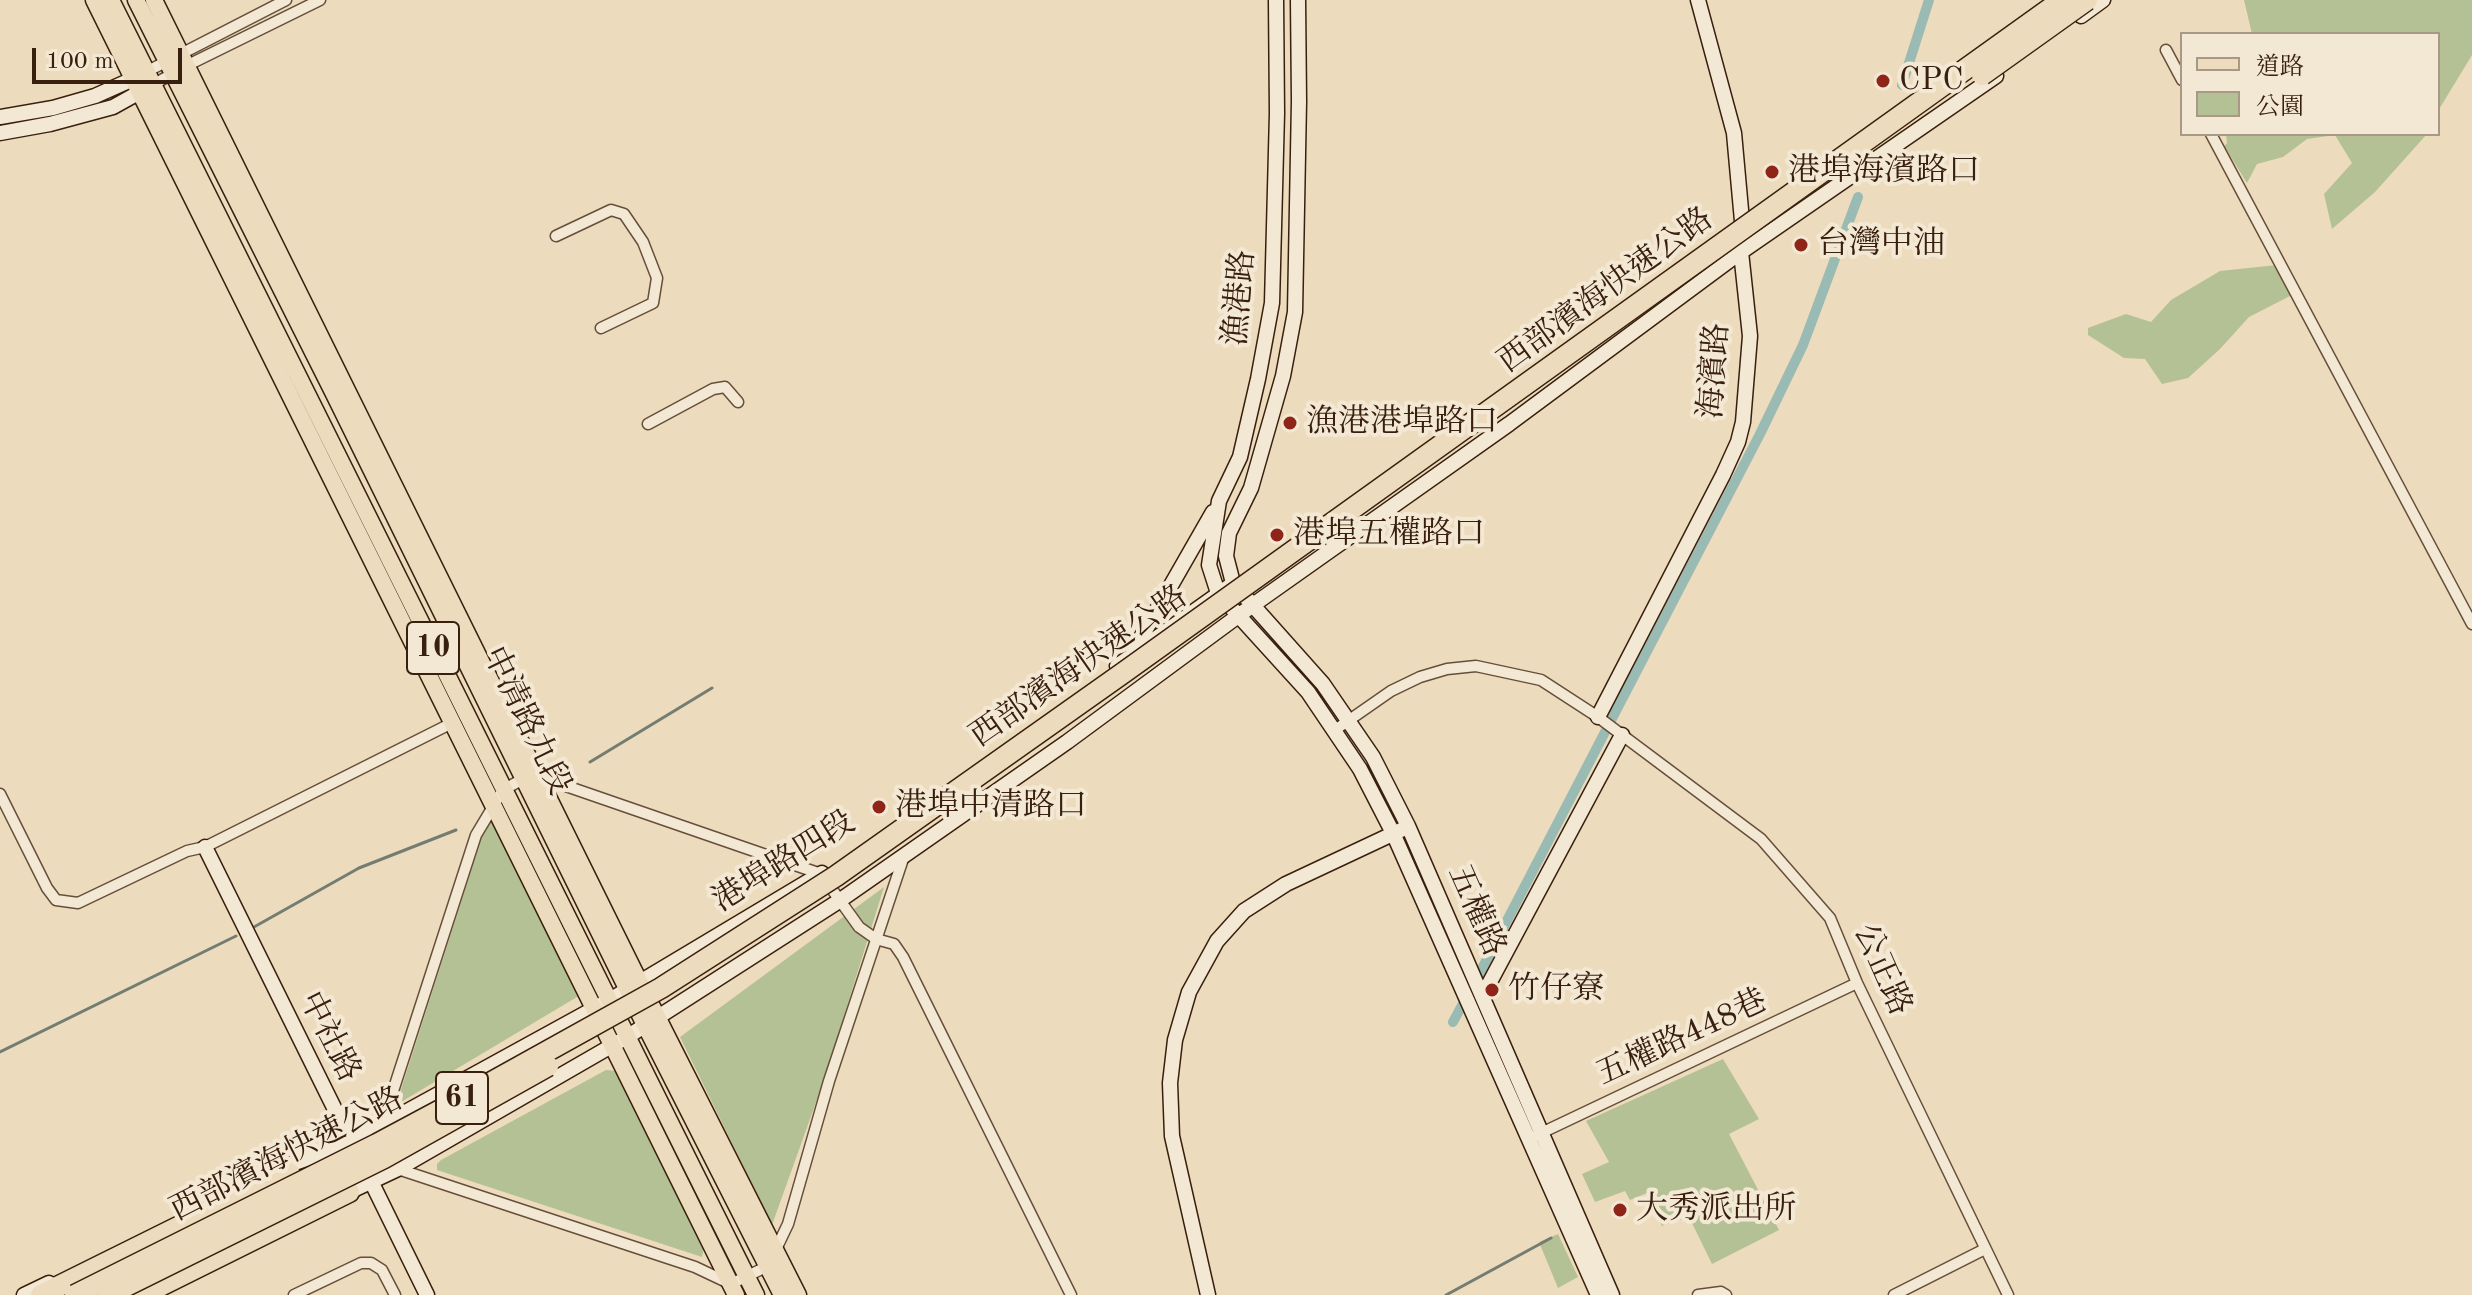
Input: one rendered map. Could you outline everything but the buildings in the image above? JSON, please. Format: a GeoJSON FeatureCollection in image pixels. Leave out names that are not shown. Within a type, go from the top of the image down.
{"type":"FeatureCollection","features":[{"type":"Feature","properties":{"kind":"highway","name":"西部濱海快速公路"},"geometry":{"type":"LineString","coordinates":[[75,1295],[463,1098],[661,988],[836,876],[2062,0]]}},
{"type":"Feature","properties":{"kind":"highway","name":"西部濱海快速公路"},"geometry":{"type":"LineString","coordinates":[[108,1295],[384,1158],[458,1117],[662,1001],[844,887],[2087,0]]}},
{"type":"Feature","properties":{"kind":"highway"},"geometry":{"type":"LineString","coordinates":[[41,1295],[289,1172]]}},
{"type":"Feature","properties":{"kind":"highway"},"geometry":{"type":"LineString","coordinates":[[142,1295],[349,1192]]}},
{"type":"Feature","properties":{"kind":"main road","name":"中清路九段"},"geometry":{"type":"LineString","coordinates":[[94,0],[143,82],[503,790],[733,1289]]}},
{"type":"Feature","properties":{"kind":"main road","name":"中清路九段"},"geometry":{"type":"LineString","coordinates":[[111,0],[143,82],[493,806],[602,1004]]}},
{"type":"Feature","properties":{"kind":"main road","name":"中清路九段"},"geometry":{"type":"LineString","coordinates":[[136,0],[176,63]]}},
{"type":"Feature","properties":{"kind":"main road","name":"中清路九段"},"geometry":{"type":"LineString","coordinates":[[154,0],[176,63],[254,232],[772,1259],[798,1295]]}},
{"type":"Feature","properties":{"kind":"main road","name":"中清路九段"},"geometry":{"type":"LineString","coordinates":[[620,1041],[756,1295]]}},
{"type":"Feature","properties":{"kind":"main road","name":"中清路九段"},"geometry":{"type":"LineString","coordinates":[[772,1259],[782,1295]]}},
{"type":"Feature","properties":{"kind":"street"},"geometry":{"type":"LineString","coordinates":[[0,133],[50,124],[113,107],[143,82],[286,0]]}},
{"type":"Feature","properties":{"kind":"street"},"geometry":{"type":"LineString","coordinates":[[176,63],[320,0]]}},
{"type":"Feature","properties":{"kind":"street","name":"漁港路"},"geometry":{"type":"LineString","coordinates":[[1218,593],[1209,565],[1219,501],[1240,457],[1272,303],[1277,113],[1276,0]]}},
{"type":"Feature","properties":{"kind":"street","name":"漁港路"},"geometry":{"type":"LineString","coordinates":[[1233,583],[1226,556],[1229,533],[1251,488],[1283,376],[1295,312],[1298,0]]}},
{"type":"Feature","properties":{"kind":"street","name":"海濱路"},"geometry":{"type":"LineString","coordinates":[[1598,717],[1738,442],[1743,422],[1750,336],[1734,133],[1698,0]]}},
{"type":"Feature","properties":{"kind":"street","name":"港埠路四段"},"geometry":{"type":"LineString","coordinates":[[335,1149],[634,986],[821,874],[1000,753],[1132,654],[1440,439],[2049,0]]}},
{"type":"Feature","properties":{"kind":"street","name":"港埠路四段"},"geometry":{"type":"LineString","coordinates":[[371,1181],[620,1041],[839,901],[1067,742],[1253,605],[1509,424],[1741,252],[2103,0]]}},
{"type":"Feature","properties":{"kind":"street"},"geometry":{"type":"LineString","coordinates":[[2166,50],[2180,76]]}},
{"type":"Feature","properties":{"kind":"street"},"geometry":{"type":"LineString","coordinates":[[0,117],[81,100],[143,82]]}},
{"type":"Feature","properties":{"kind":"street"},"geometry":{"type":"LineString","coordinates":[[2212,136],[2472,624]]}},
{"type":"Feature","properties":{"kind":"street"},"geometry":{"type":"LineString","coordinates":[[556,236],[611,210],[624,214],[643,242],[657,278],[653,303],[601,328]]}},
{"type":"Feature","properties":{"kind":"street"},"geometry":{"type":"LineString","coordinates":[[648,424],[713,389],[725,387],[738,402]]}},
{"type":"Feature","properties":{"kind":"street"},"geometry":{"type":"LineString","coordinates":[[1132,654],[1219,501]]}},
{"type":"Feature","properties":{"kind":"street","name":"五權路"},"geometry":{"type":"LineString","coordinates":[[1233,583],[1323,684],[1373,757],[1408,826],[1483,995],[1534,1136]]}},
{"type":"Feature","properties":{"kind":"street","name":"五權路"},"geometry":{"type":"LineString","coordinates":[[1218,593],[1308,692],[1360,769],[1393,833],[1608,1294]]}},
{"type":"Feature","properties":{"kind":"street"},"geometry":{"type":"LineString","coordinates":[[1335,730],[1391,691],[1420,677],[1447,669],[1476,666],[1541,680],[1598,717]]}},
{"type":"Feature","properties":{"kind":"street","name":"公正路"},"geometry":{"type":"LineString","coordinates":[[1598,717],[1761,839],[1830,918],[1857,983],[2008,1295]]}},
{"type":"Feature","properties":{"kind":"street"},"geometry":{"type":"LineString","coordinates":[[0,794],[47,888],[56,900],[78,903],[187,851],[205,847],[454,722]]}},
{"type":"Feature","properties":{"kind":"street"},"geometry":{"type":"LineString","coordinates":[[1483,995],[1622,735]]}},
{"type":"Feature","properties":{"kind":"street"},"geometry":{"type":"LineString","coordinates":[[382,1125],[476,835],[503,790],[530,777],[821,874],[859,927],[876,939],[894,944],[903,957],[1071,1295]]}},
{"type":"Feature","properties":{"kind":"street"},"geometry":{"type":"LineString","coordinates":[[1208,1295],[1172,1136],[1175,1040],[1189,992],[1217,941],[1244,911],[1286,884],[1408,826]]}},
{"type":"Feature","properties":{"kind":"street","name":"中社路"},"geometry":{"type":"LineString","coordinates":[[205,847],[427,1295]]}},
{"type":"Feature","properties":{"kind":"street"},"geometry":{"type":"LineString","coordinates":[[394,1170],[695,1267],[733,1289],[772,1259],[788,1224],[829,1081],[905,854]]}},
{"type":"Feature","properties":{"kind":"street","name":"五權路448巷"},"geometry":{"type":"LineString","coordinates":[[1534,1136],[1857,983]]}},
{"type":"Feature","properties":{"kind":"street"},"geometry":{"type":"LineString","coordinates":[[289,1172],[335,1149]]}},
{"type":"Feature","properties":{"kind":"street"},"geometry":{"type":"LineString","coordinates":[[24,1295],[285,1165],[335,1149]]}},
{"type":"Feature","properties":{"kind":"street"},"geometry":{"type":"LineString","coordinates":[[58,1295],[292,1178],[335,1149]]}},
{"type":"Feature","properties":{"kind":"street"},"geometry":{"type":"LineString","coordinates":[[349,1192],[371,1181]]}},
{"type":"Feature","properties":{"kind":"street"},"geometry":{"type":"LineString","coordinates":[[126,1295],[371,1181]]}},
{"type":"Feature","properties":{"kind":"street"},"geometry":{"type":"LineString","coordinates":[[159,1295],[371,1181]]}},
{"type":"Feature","properties":{"kind":"street"},"geometry":{"type":"LineString","coordinates":[[1894,1295],[1985,1249]]}},
{"type":"Feature","properties":{"kind":"street"},"geometry":{"type":"LineString","coordinates":[[294,1295],[361,1263],[371,1263],[382,1270],[395,1295]]}},
{"type":"Feature","properties":{"kind":"street"},"geometry":{"type":"LineString","coordinates":[[1698,1295],[1721,1292],[1726,1295]]}},
{"type":"Feature","properties":{"kind":"green space"},"geometry":{"type":"Polygon","coordinates":[[[2244,0],[2472,0],[2472,55],[2440,108],[2440,32],[2252,32],[2244,0]]]}},
{"type":"Feature","properties":{"kind":"green space"},"geometry":{"type":"Polygon","coordinates":[[[2226,136],[2328,136],[2307,139],[2283,157],[2257,164],[2247,183],[2224,146],[2226,136]]]}},
{"type":"Feature","properties":{"kind":"green space"},"geometry":{"type":"Polygon","coordinates":[[[2336,136],[2425,136],[2375,192],[2332,229],[2324,194],[2352,163],[2336,136]]]}},
{"type":"Feature","properties":{"kind":"green space"},"geometry":{"type":"Polygon","coordinates":[[[2277,265],[2292,295],[2249,317],[2188,378],[2162,384],[2145,359],[2124,358],[2088,335],[2088,328],[2126,314],[2151,322],[2171,300],[2220,271],[2277,265]]]}},
{"type":"Feature","properties":{"kind":"green space"},"geometry":{"type":"Polygon","coordinates":[[[490,812],[582,994],[396,1105],[490,812]]]}},
{"type":"Feature","properties":{"kind":"green space"},"geometry":{"type":"Polygon","coordinates":[[[884,887],[824,1080],[772,1225],[680,1037],[884,887]]]}},
{"type":"Feature","properties":{"kind":"green space"},"geometry":{"type":"Polygon","coordinates":[[[1723,1059],[1759,1119],[1729,1134],[1779,1230],[1712,1264],[1689,1217],[1662,1226],[1647,1193],[1630,1200],[1625,1191],[1595,1202],[1582,1174],[1609,1162],[1586,1121],[1723,1059]]]}},
{"type":"Feature","properties":{"kind":"green space"},"geometry":{"type":"Polygon","coordinates":[[[606,1070],[617,1071],[704,1247],[702,1257],[437,1170],[441,1160],[606,1070]]]}},
{"type":"Feature","properties":{"kind":"green space"},"geometry":{"type":"Polygon","coordinates":[[[1558,1234],[1578,1277],[1558,1288],[1539,1242],[1558,1234]]]}},
{"type":"Feature","properties":{"kind":"waterway"},"geometry":{"type":"LineString","coordinates":[[1902,85],[1929,0]]}},
{"type":"Feature","properties":{"kind":"waterway"},"geometry":{"type":"LineString","coordinates":[[1475,982],[1760,434],[1803,345],[1858,197]]}},
{"type":"Feature","properties":{"kind":"waterway"},"geometry":{"type":"LineString","coordinates":[[590,762],[712,688]]}},
{"type":"Feature","properties":{"kind":"waterway"},"geometry":{"type":"LineString","coordinates":[[254,927],[359,868],[456,830]]}},
{"type":"Feature","properties":{"kind":"waterway"},"geometry":{"type":"LineString","coordinates":[[0,1052],[236,936]]}},
{"type":"Feature","properties":{"kind":"waterway"},"geometry":{"type":"LineString","coordinates":[[1453,1022],[1467,996]]}},
{"type":"Feature","properties":{"kind":"waterway"},"geometry":{"type":"LineString","coordinates":[[1446,1295],[1551,1238]]}},
{"type":"Feature","properties":{"kind":"place","name":"CPC"},"geometry":{"type":"Point","coordinates":[1883,81]}},
{"type":"Feature","properties":{"kind":"place","name":"港埠海濱路口"},"geometry":{"type":"Point","coordinates":[1772,172]}},
{"type":"Feature","properties":{"kind":"place","name":"台灣中油"},"geometry":{"type":"Point","coordinates":[1801,245]}},
{"type":"Feature","properties":{"kind":"place","name":"漁港港埠路口"},"geometry":{"type":"Point","coordinates":[1290,423]}},
{"type":"Feature","properties":{"kind":"place","name":"港埠五權路口"},"geometry":{"type":"Point","coordinates":[1277,535]}},
{"type":"Feature","properties":{"kind":"place","name":"港埠中清路口"},"geometry":{"type":"Point","coordinates":[879,807]}},
{"type":"Feature","properties":{"kind":"place","name":"竹仔寮"},"geometry":{"type":"Point","coordinates":[1492,990]}},
{"type":"Feature","properties":{"kind":"place","name":"大秀派出所"},"geometry":{"type":"Point","coordinates":[1620,1210]}}]}
